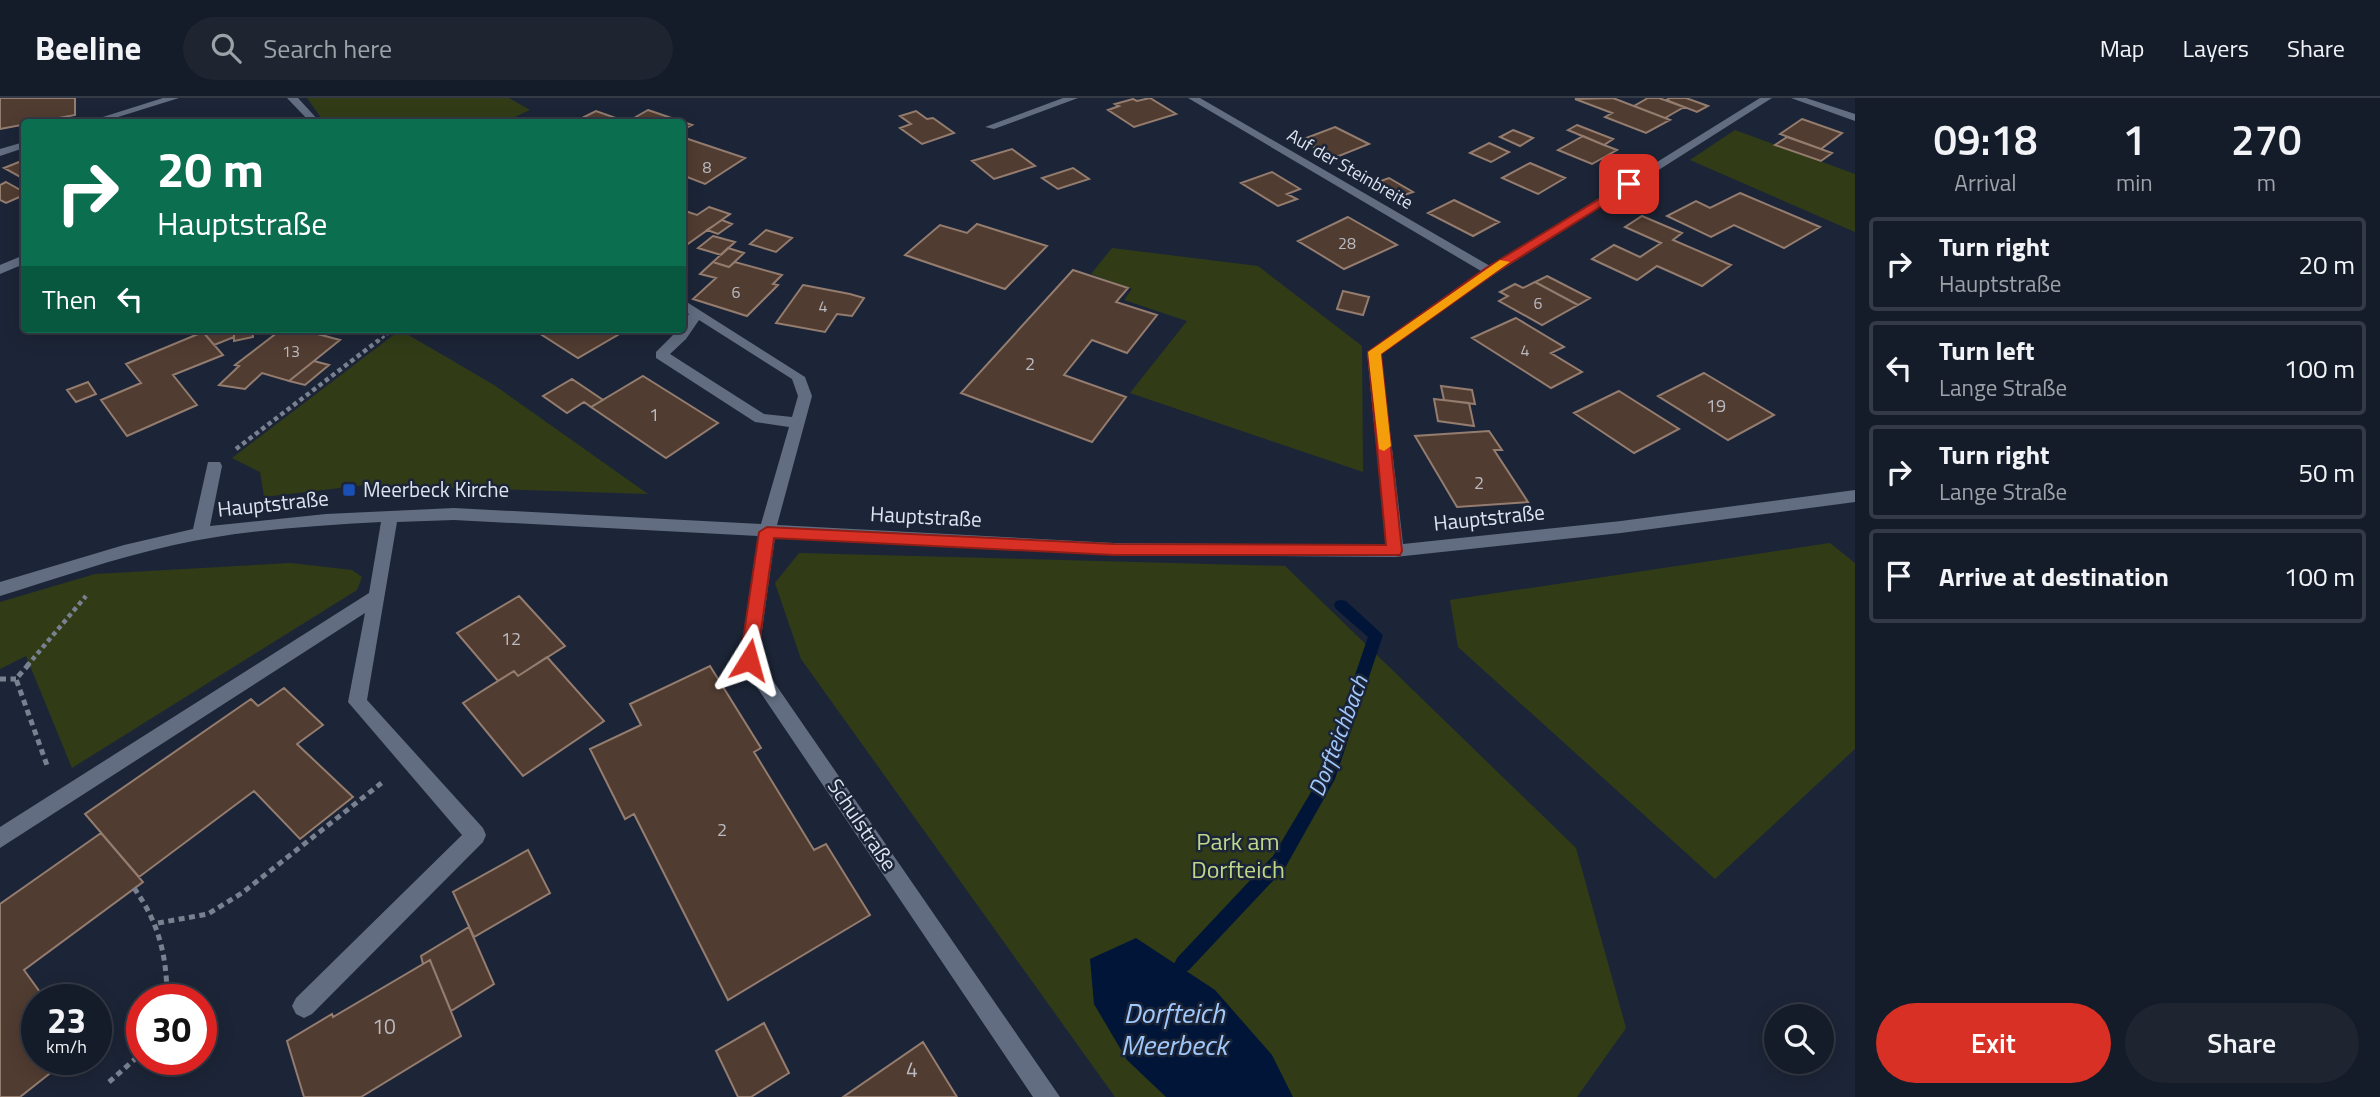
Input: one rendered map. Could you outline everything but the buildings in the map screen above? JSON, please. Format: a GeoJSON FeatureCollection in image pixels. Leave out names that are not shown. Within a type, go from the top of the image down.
{"type":"FeatureCollection","features":[{"type":"Feature","properties":{"kind":"street"},"geometry":{"type":"LineString","coordinates":[[102,119],[174,98]]}},
{"type":"Feature","properties":{"kind":"street"},"geometry":{"type":"LineString","coordinates":[[292,98],[312,119]]}},
{"type":"Feature","properties":{"kind":"street"},"geometry":{"type":"LineString","coordinates":[[990,127],[1073,98]]}},
{"type":"Feature","properties":{"kind":"street","name":"Auf der Steinbreite"},"geometry":{"type":"LineString","coordinates":[[1193,98],[1490,271]]}},
{"type":"Feature","properties":{"kind":"street"},"geometry":{"type":"LineString","coordinates":[[1395,551],[1374,352],[1490,271],[1767,98]]}},
{"type":"Feature","properties":{"kind":"street"},"geometry":{"type":"LineString","coordinates":[[1796,98],[1855,118]]}},
{"type":"Feature","properties":{"kind":"street"},"geometry":{"type":"LineString","coordinates":[[0,153],[21,146]]}},
{"type":"Feature","properties":{"kind":"street"},"geometry":{"type":"LineString","coordinates":[[0,270],[21,260]]}},
{"type":"Feature","properties":{"kind":"street","name":"Schulstraße"},"geometry":{"type":"LineString","coordinates":[[686,305],[798,377],[805,396],[767,532],[749,660],[1048,1097]]}},
{"type":"Feature","properties":{"kind":"street"},"geometry":{"type":"LineString","coordinates":[[686,328],[697,312]]}},
{"type":"Feature","properties":{"kind":"street"},"geometry":{"type":"LineString","coordinates":[[683,333],[661,355],[760,419],[797,423]]}},
{"type":"Feature","properties":{"kind":"street"},"geometry":{"type":"LineString","coordinates":[[200,534],[214,466]]}},
{"type":"Feature","properties":{"kind":"street","name":"Hauptstraße"},"geometry":{"type":"LineString","coordinates":[[0,589],[123,552],[200,534],[294,522],[390,516],[454,514],[1114,550],[1395,551],[1621,527],[1855,496]]}},
{"type":"Feature","properties":{"kind":"street"},"geometry":{"type":"LineString","coordinates":[[304,1006],[476,835],[357,702],[390,516]]}},
{"type":"Feature","properties":{"kind":"street"},"geometry":{"type":"LineString","coordinates":[[0,838],[377,596]]}},
{"type":"Feature","properties":{"kind":"path"},"geometry":{"type":"LineString","coordinates":[[214,466],[389,333]]}},
{"type":"Feature","properties":{"kind":"path"},"geometry":{"type":"LineString","coordinates":[[16,679],[87,594]]}},
{"type":"Feature","properties":{"kind":"path"},"geometry":{"type":"LineString","coordinates":[[0,678],[16,679]]}},
{"type":"Feature","properties":{"kind":"path"},"geometry":{"type":"LineString","coordinates":[[16,679],[60,800]]}},
{"type":"Feature","properties":{"kind":"path"},"geometry":{"type":"LineString","coordinates":[[158,923],[208,914],[242,893],[409,760]]}},
{"type":"Feature","properties":{"kind":"path"},"geometry":{"type":"LineString","coordinates":[[134,888],[158,923],[167,969],[167,984]]}},
{"type":"Feature","properties":{"kind":"path"},"geometry":{"type":"LineString","coordinates":[[108,1082],[126,1067]]}},
{"type":"Feature","properties":{"kind":"green space"},"geometry":{"type":"Polygon","coordinates":[[[307,98],[509,98],[530,110],[510,119],[322,119],[307,98]]]}},
{"type":"Feature","properties":{"kind":"green space"},"geometry":{"type":"Polygon","coordinates":[[[1735,130],[1855,174],[1855,232],[1690,160],[1735,130]]]}},
{"type":"Feature","properties":{"kind":"green space"},"geometry":{"type":"Polygon","coordinates":[[[1112,248],[1258,266],[1362,346],[1363,472],[1130,393],[1187,321],[1124,300],[1132,289],[1091,274],[1112,248]]]}},
{"type":"Feature","properties":{"kind":"green space"},"geometry":{"type":"Polygon","coordinates":[[[396,333],[405,333],[494,385],[648,494],[365,485],[264,497],[260,472],[232,458],[396,333]]]}},
{"type":"Feature","properties":{"kind":"green space"},"geometry":{"type":"Polygon","coordinates":[[[1830,543],[1855,563],[1855,749],[1715,879],[1458,647],[1450,600],[1830,543]]]}},
{"type":"Feature","properties":{"kind":"green space","name":"Park am Dorfteich"},"geometry":{"type":"Polygon","coordinates":[[[799,553],[1285,566],[1576,848],[1626,1028],[1577,1097],[1115,1097],[801,659],[775,583],[799,553]]]}},
{"type":"Feature","properties":{"kind":"green space"},"geometry":{"type":"Polygon","coordinates":[[[291,563],[352,570],[362,577],[357,590],[72,768],[26,656],[0,669],[0,602],[95,574],[291,563]]]}},
{"type":"Feature","properties":{"kind":"water","name":"Dorfteich Meerbeck"},"geometry":{"type":"Polygon","coordinates":[[[1136,938],[1215,990],[1272,1055],[1293,1097],[1166,1097],[1127,1060],[1094,1004],[1090,959],[1136,938]]]}},
{"type":"Feature","properties":{"kind":"waterway","name":"Dorfteichbach"},"geometry":{"type":"LineString","coordinates":[[1183,964],[1279,862],[1327,779],[1376,635],[1341,605]]}},
{"type":"Feature","properties":{"kind":"slow traffic"},"geometry":{"type":"LineString","coordinates":[[1384,446],[1374,352],[1504,262]]}},
{"type":"Feature","properties":{"kind":"place","name":"Meerbeck Kirche"},"geometry":{"type":"Point","coordinates":[349,490]}},
{"type":"Feature","properties":{"kind":"route"},"geometry":{"type":"LineString","coordinates":[[749,660],[767,532],[1114,550],[1395,551],[1374,352],[1490,271],[1629,184]]}}]}
